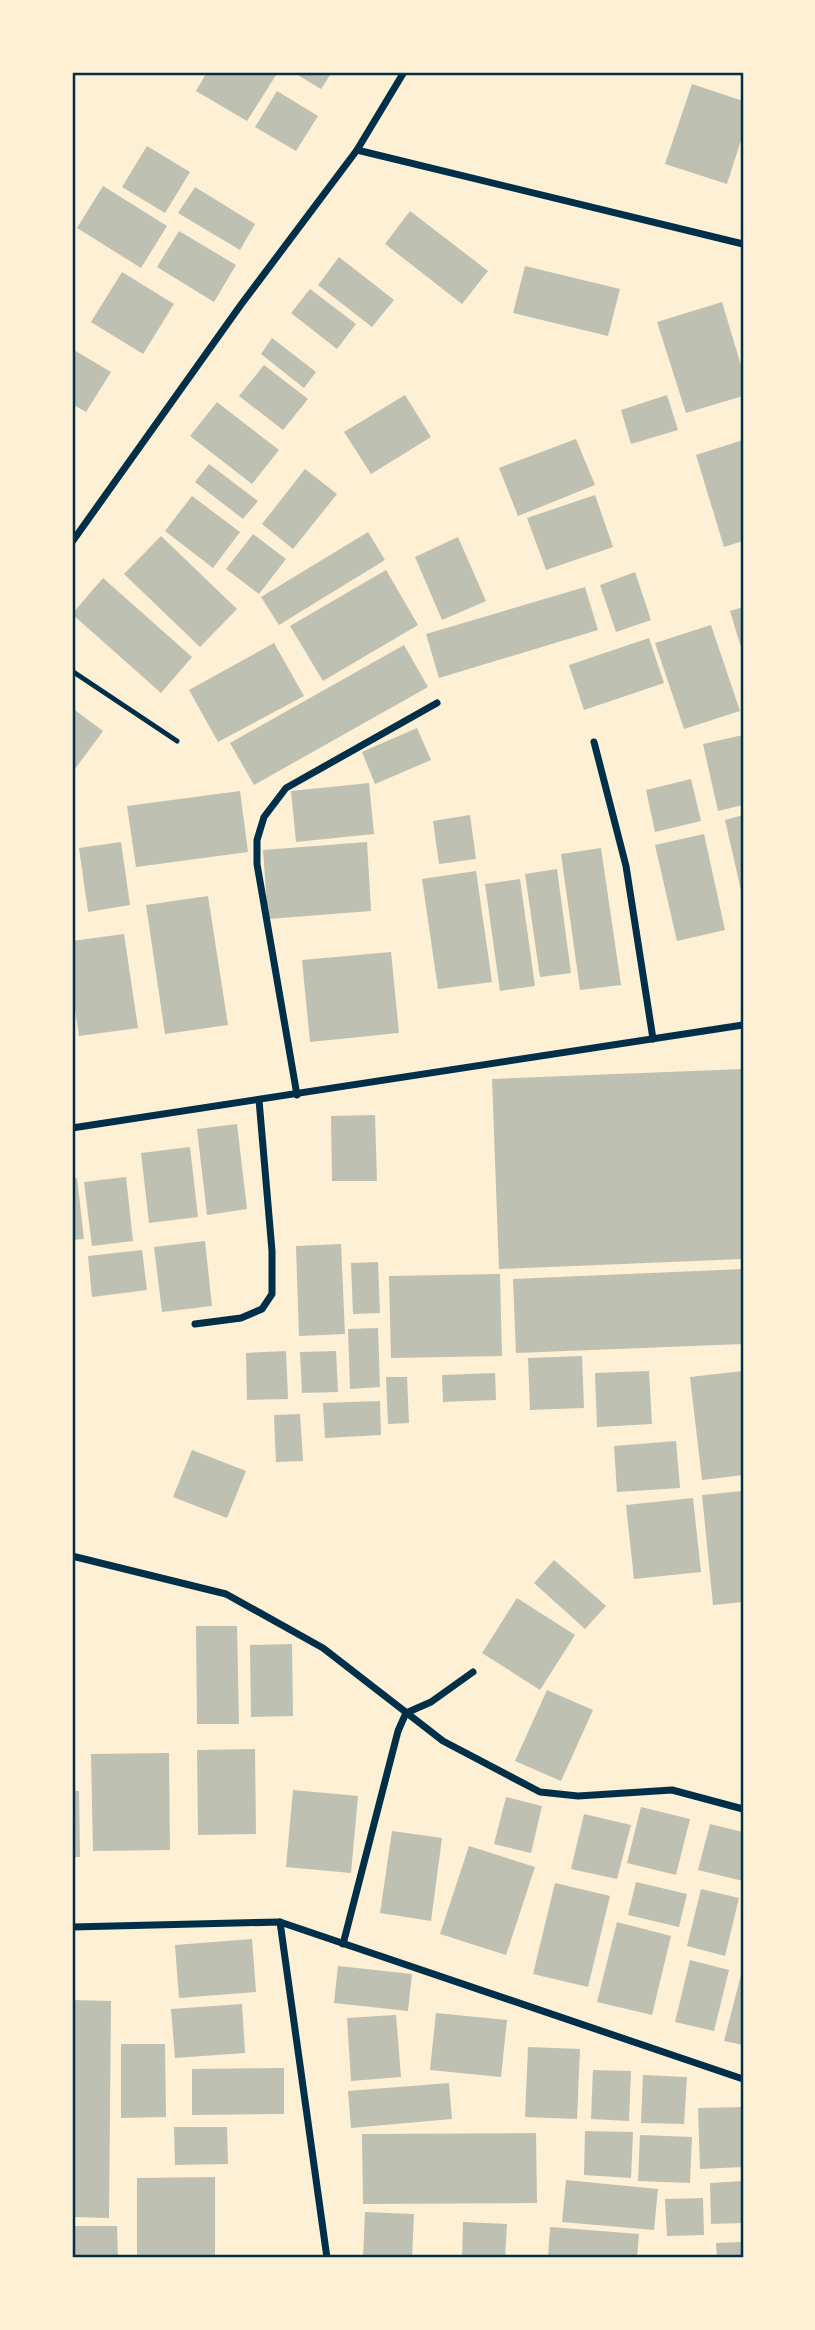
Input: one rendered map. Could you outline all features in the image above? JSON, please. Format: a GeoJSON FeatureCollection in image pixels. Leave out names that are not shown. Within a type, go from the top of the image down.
{"type":"FeatureCollection","features":[{"type":"Feature","properties":{"kind":"street"},"geometry":{"type":"LineString","coordinates":[[72,542],[240,306],[357,150],[404,72]]}},
{"type":"Feature","properties":{"kind":"street"},"geometry":{"type":"LineString","coordinates":[[357,150],[743,244]]}},
{"type":"Feature","properties":{"kind":"street"},"geometry":{"type":"LineString","coordinates":[[297,1094],[257,864],[257,840],[264,817],[286,788],[437,703]]}},
{"type":"Feature","properties":{"kind":"street"},"geometry":{"type":"LineString","coordinates":[[594,742],[626,866],[653,1039]]}},
{"type":"Feature","properties":{"kind":"street"},"geometry":{"type":"LineString","coordinates":[[72,1128],[743,1025]]}},
{"type":"Feature","properties":{"kind":"street"},"geometry":{"type":"LineString","coordinates":[[195,1324],[241,1318],[262,1309],[272,1294],[272,1251],[259,1100]]}},
{"type":"Feature","properties":{"kind":"street"},"geometry":{"type":"LineString","coordinates":[[72,1556],[226,1594],[323,1648],[443,1741],[540,1792],[578,1796],[672,1790],[743,1809]]}},
{"type":"Feature","properties":{"kind":"street"},"geometry":{"type":"LineString","coordinates":[[343,1944],[398,1731],[406,1713],[431,1702],[473,1672]]}},
{"type":"Feature","properties":{"kind":"street"},"geometry":{"type":"LineString","coordinates":[[280,1922],[327,2258]]}},
{"type":"Feature","properties":{"kind":"street"},"geometry":{"type":"LineString","coordinates":[[72,1927],[280,1922],[743,2079]]}},
{"type":"Feature","properties":{"kind":"lane"},"geometry":{"type":"LineString","coordinates":[[72,671],[177,741]]}},
{"type":"Feature","properties":{"kind":"building"},"geometry":{"type":"Polygon","coordinates":[[[207,72],[271,72],[276,75],[247,121],[196,91],[207,72]]]}},
{"type":"Feature","properties":{"kind":"building"},"geometry":{"type":"Polygon","coordinates":[[[293,72],[332,72],[321,89],[293,72]]]}},
{"type":"Feature","properties":{"kind":"building"},"geometry":{"type":"Polygon","coordinates":[[[692,84],[743,101],[743,134],[727,184],[665,164],[692,84]]]}},
{"type":"Feature","properties":{"kind":"building"},"geometry":{"type":"Polygon","coordinates":[[[277,91],[318,116],[296,151],[255,127],[277,91]]]}},
{"type":"Feature","properties":{"kind":"building"},"geometry":{"type":"Polygon","coordinates":[[[147,146],[190,172],[165,213],[122,187],[147,146]]]}},
{"type":"Feature","properties":{"kind":"building"},"geometry":{"type":"Polygon","coordinates":[[[103,186],[167,226],[141,268],[77,228],[103,186]]]}},
{"type":"Feature","properties":{"kind":"building"},"geometry":{"type":"Polygon","coordinates":[[[195,187],[255,224],[240,250],[178,213],[195,187]]]}},
{"type":"Feature","properties":{"kind":"building"},"geometry":{"type":"Polygon","coordinates":[[[410,211],[488,271],[462,304],[385,244],[410,211]]]}},
{"type":"Feature","properties":{"kind":"building"},"geometry":{"type":"Polygon","coordinates":[[[179,231],[236,265],[214,302],[157,267],[179,231]]]}},
{"type":"Feature","properties":{"kind":"building"},"geometry":{"type":"Polygon","coordinates":[[[339,257],[394,300],[372,327],[318,285],[339,257]]]}},
{"type":"Feature","properties":{"kind":"building"},"geometry":{"type":"Polygon","coordinates":[[[525,266],[620,289],[608,336],[513,313],[525,266]]]}},
{"type":"Feature","properties":{"kind":"building"},"geometry":{"type":"Polygon","coordinates":[[[122,272],[174,304],[143,354],[91,322],[122,272]]]}},
{"type":"Feature","properties":{"kind":"building"},"geometry":{"type":"Polygon","coordinates":[[[310,289],[356,324],[337,349],[291,313],[310,289]]]}},
{"type":"Feature","properties":{"kind":"building"},"geometry":{"type":"Polygon","coordinates":[[[722,302],[743,372],[743,396],[686,413],[657,322],[722,302]]]}},
{"type":"Feature","properties":{"kind":"building"},"geometry":{"type":"Polygon","coordinates":[[[272,338],[316,372],[304,388],[261,354],[272,338]]]}},
{"type":"Feature","properties":{"kind":"building"},"geometry":{"type":"Polygon","coordinates":[[[72,349],[111,372],[86,412],[72,404],[72,349]]]}},
{"type":"Feature","properties":{"kind":"building"},"geometry":{"type":"Polygon","coordinates":[[[264,365],[308,399],[283,430],[239,396],[264,365]]]}},
{"type":"Feature","properties":{"kind":"building"},"geometry":{"type":"Polygon","coordinates":[[[405,395],[431,437],[371,474],[344,432],[405,395]]]}},
{"type":"Feature","properties":{"kind":"building"},"geometry":{"type":"Polygon","coordinates":[[[667,395],[678,430],[631,444],[621,410],[667,395]]]}},
{"type":"Feature","properties":{"kind":"building"},"geometry":{"type":"Polygon","coordinates":[[[217,402],[279,450],[252,484],[190,436],[217,402]]]}},
{"type":"Feature","properties":{"kind":"building"},"geometry":{"type":"Polygon","coordinates":[[[576,439],[595,485],[518,516],[499,468],[576,439]]]}},
{"type":"Feature","properties":{"kind":"building"},"geometry":{"type":"Polygon","coordinates":[[[743,440],[743,541],[724,547],[696,455],[743,440]]]}},
{"type":"Feature","properties":{"kind":"building"},"geometry":{"type":"Polygon","coordinates":[[[209,464],[258,501],[243,519],[195,482],[209,464]]]}},
{"type":"Feature","properties":{"kind":"building"},"geometry":{"type":"Polygon","coordinates":[[[305,469],[337,494],[293,549],[262,524],[305,469]]]}},
{"type":"Feature","properties":{"kind":"building"},"geometry":{"type":"Polygon","coordinates":[[[595,495],[613,547],[546,570],[527,518],[595,495]]]}},
{"type":"Feature","properties":{"kind":"building"},"geometry":{"type":"Polygon","coordinates":[[[192,496],[240,532],[213,568],[165,531],[192,496]]]}},
{"type":"Feature","properties":{"kind":"building"},"geometry":{"type":"Polygon","coordinates":[[[368,532],[385,560],[279,625],[261,597],[368,532]]]}},
{"type":"Feature","properties":{"kind":"building"},"geometry":{"type":"Polygon","coordinates":[[[253,534],[286,559],[259,594],[226,569],[253,534]]]}},
{"type":"Feature","properties":{"kind":"building"},"geometry":{"type":"Polygon","coordinates":[[[161,536],[237,609],[200,647],[124,574],[161,536]]]}},
{"type":"Feature","properties":{"kind":"building"},"geometry":{"type":"Polygon","coordinates":[[[458,537],[486,601],[442,620],[415,557],[458,537]]]}},
{"type":"Feature","properties":{"kind":"building"},"geometry":{"type":"Polygon","coordinates":[[[386,570],[418,625],[323,681],[290,626],[386,570]]]}},
{"type":"Feature","properties":{"kind":"building"},"geometry":{"type":"Polygon","coordinates":[[[635,572],[651,620],[616,632],[600,585],[635,572]]]}},
{"type":"Feature","properties":{"kind":"building"},"geometry":{"type":"Polygon","coordinates":[[[103,578],[192,657],[161,693],[72,614],[103,578]]]}},
{"type":"Feature","properties":{"kind":"building"},"geometry":{"type":"Polygon","coordinates":[[[585,587],[598,630],[439,678],[426,634],[585,587]]]}},
{"type":"Feature","properties":{"kind":"building"},"geometry":{"type":"Polygon","coordinates":[[[743,607],[743,654],[730,611],[743,607]]]}},
{"type":"Feature","properties":{"kind":"building"},"geometry":{"type":"Polygon","coordinates":[[[711,625],[740,711],[684,729],[655,643],[711,625]]]}},
{"type":"Feature","properties":{"kind":"building"},"geometry":{"type":"Polygon","coordinates":[[[649,638],[664,683],[584,710],[569,665],[649,638]]]}},
{"type":"Feature","properties":{"kind":"building"},"geometry":{"type":"Polygon","coordinates":[[[274,643],[304,696],[218,742],[189,690],[274,643]]]}},
{"type":"Feature","properties":{"kind":"building"},"geometry":{"type":"Polygon","coordinates":[[[404,645],[428,687],[254,785],[230,743],[404,645]]]}},
{"type":"Feature","properties":{"kind":"building"},"geometry":{"type":"Polygon","coordinates":[[[72,708],[103,731],[72,773],[72,708]]]}},
{"type":"Feature","properties":{"kind":"building"},"geometry":{"type":"Polygon","coordinates":[[[417,728],[431,760],[375,784],[362,752],[417,728]]]}},
{"type":"Feature","properties":{"kind":"building"},"geometry":{"type":"Polygon","coordinates":[[[743,735],[743,805],[718,811],[703,744],[743,735]]]}},
{"type":"Feature","properties":{"kind":"building"},"geometry":{"type":"Polygon","coordinates":[[[691,779],[701,821],[655,832],[646,790],[691,779]]]}},
{"type":"Feature","properties":{"kind":"building"},"geometry":{"type":"Polygon","coordinates":[[[369,783],[374,834],[296,842],[291,791],[369,783]]]}},
{"type":"Feature","properties":{"kind":"building"},"geometry":{"type":"Polygon","coordinates":[[[240,791],[248,852],[136,867],[127,806],[240,791]]]}},
{"type":"Feature","properties":{"kind":"building"},"geometry":{"type":"Polygon","coordinates":[[[470,815],[476,859],[439,864],[433,821],[470,815]]]}},
{"type":"Feature","properties":{"kind":"building"},"geometry":{"type":"Polygon","coordinates":[[[743,815],[743,895],[742,895],[725,820],[743,815]]]}},
{"type":"Feature","properties":{"kind":"building"},"geometry":{"type":"Polygon","coordinates":[[[704,834],[725,930],[677,941],[655,845],[704,834]]]}},
{"type":"Feature","properties":{"kind":"building"},"geometry":{"type":"Polygon","coordinates":[[[121,842],[130,905],[88,912],[79,848],[121,842]]]}},
{"type":"Feature","properties":{"kind":"building"},"geometry":{"type":"Polygon","coordinates":[[[367,842],[371,911],[268,919],[263,850],[367,842]]]}},
{"type":"Feature","properties":{"kind":"building"},"geometry":{"type":"Polygon","coordinates":[[[601,848],[621,985],[580,990],[561,854],[601,848]]]}},
{"type":"Feature","properties":{"kind":"building"},"geometry":{"type":"Polygon","coordinates":[[[557,869],[571,973],[540,977],[525,874],[557,869]]]}},
{"type":"Feature","properties":{"kind":"building"},"geometry":{"type":"Polygon","coordinates":[[[476,871],[492,982],[438,989],[422,879],[476,871]]]}},
{"type":"Feature","properties":{"kind":"building"},"geometry":{"type":"Polygon","coordinates":[[[520,879],[535,986],[500,991],[485,884],[520,879]]]}},
{"type":"Feature","properties":{"kind":"building"},"geometry":{"type":"Polygon","coordinates":[[[208,896],[228,1025],[165,1034],[146,905],[208,896]]]}},
{"type":"Feature","properties":{"kind":"building"},"geometry":{"type":"Polygon","coordinates":[[[124,934],[138,1028],[79,1036],[72,989],[72,941],[124,934]]]}},
{"type":"Feature","properties":{"kind":"building"},"geometry":{"type":"Polygon","coordinates":[[[391,952],[399,1033],[310,1042],[302,960],[391,952]]]}},
{"type":"Feature","properties":{"kind":"building"},"geometry":{"type":"Polygon","coordinates":[[[743,1069],[743,1259],[499,1269],[492,1079],[743,1069]]]}},
{"type":"Feature","properties":{"kind":"building"},"geometry":{"type":"Polygon","coordinates":[[[375,1115],[377,1181],[332,1181],[331,1116],[375,1115]]]}},
{"type":"Feature","properties":{"kind":"building"},"geometry":{"type":"Polygon","coordinates":[[[237,1124],[247,1209],[207,1215],[197,1129],[237,1124]]]}},
{"type":"Feature","properties":{"kind":"building"},"geometry":{"type":"Polygon","coordinates":[[[190,1147],[198,1217],[149,1223],[141,1153],[190,1147]]]}},
{"type":"Feature","properties":{"kind":"building"},"geometry":{"type":"Polygon","coordinates":[[[126,1177],[133,1241],[92,1246],[84,1182],[126,1177]]]}},
{"type":"Feature","properties":{"kind":"building"},"geometry":{"type":"Polygon","coordinates":[[[77,1178],[84,1239],[72,1240],[72,1179],[77,1178]]]}},
{"type":"Feature","properties":{"kind":"building"},"geometry":{"type":"Polygon","coordinates":[[[205,1241],[212,1306],[162,1312],[154,1247],[205,1241]]]}},
{"type":"Feature","properties":{"kind":"building"},"geometry":{"type":"Polygon","coordinates":[[[341,1244],[345,1334],[299,1336],[296,1246],[341,1244]]]}},
{"type":"Feature","properties":{"kind":"building"},"geometry":{"type":"Polygon","coordinates":[[[142,1250],[147,1290],[92,1297],[88,1256],[142,1250]]]}},
{"type":"Feature","properties":{"kind":"building"},"geometry":{"type":"Polygon","coordinates":[[[378,1262],[380,1313],[353,1314],[351,1263],[378,1262]]]}},
{"type":"Feature","properties":{"kind":"building"},"geometry":{"type":"Polygon","coordinates":[[[743,1269],[743,1344],[516,1353],[513,1279],[743,1269]]]}},
{"type":"Feature","properties":{"kind":"building"},"geometry":{"type":"Polygon","coordinates":[[[500,1274],[502,1356],[391,1358],[389,1276],[500,1274]]]}},
{"type":"Feature","properties":{"kind":"building"},"geometry":{"type":"Polygon","coordinates":[[[378,1328],[380,1387],[350,1389],[348,1329],[378,1328]]]}},
{"type":"Feature","properties":{"kind":"building"},"geometry":{"type":"Polygon","coordinates":[[[286,1351],[288,1399],[247,1400],[246,1353],[286,1351]]]}},
{"type":"Feature","properties":{"kind":"building"},"geometry":{"type":"Polygon","coordinates":[[[336,1351],[338,1392],[302,1393],[300,1352],[336,1351]]]}},
{"type":"Feature","properties":{"kind":"building"},"geometry":{"type":"Polygon","coordinates":[[[582,1356],[584,1408],[530,1410],[528,1358],[582,1356]]]}},
{"type":"Feature","properties":{"kind":"building"},"geometry":{"type":"Polygon","coordinates":[[[649,1371],[652,1424],[597,1427],[595,1373],[649,1371]]]}},
{"type":"Feature","properties":{"kind":"building"},"geometry":{"type":"Polygon","coordinates":[[[743,1371],[743,1475],[702,1480],[690,1377],[743,1371]]]}},
{"type":"Feature","properties":{"kind":"building"},"geometry":{"type":"Polygon","coordinates":[[[495,1373],[496,1400],[443,1402],[442,1375],[495,1373]]]}},
{"type":"Feature","properties":{"kind":"building"},"geometry":{"type":"Polygon","coordinates":[[[386,1377],[407,1377],[409,1423],[388,1424],[386,1377]]]}},
{"type":"Feature","properties":{"kind":"building"},"geometry":{"type":"Polygon","coordinates":[[[380,1401],[381,1435],[325,1438],[323,1403],[380,1401]]]}},
{"type":"Feature","properties":{"kind":"building"},"geometry":{"type":"Polygon","coordinates":[[[300,1414],[303,1461],[276,1462],[274,1415],[300,1414]]]}},
{"type":"Feature","properties":{"kind":"building"},"geometry":{"type":"Polygon","coordinates":[[[676,1441],[680,1488],[617,1492],[614,1446],[676,1441]]]}},
{"type":"Feature","properties":{"kind":"building"},"geometry":{"type":"Polygon","coordinates":[[[192,1450],[246,1471],[227,1518],[173,1497],[192,1450]]]}},
{"type":"Feature","properties":{"kind":"building"},"geometry":{"type":"Polygon","coordinates":[[[743,1491],[743,1602],[713,1605],[702,1495],[743,1491]]]}},
{"type":"Feature","properties":{"kind":"building"},"geometry":{"type":"Polygon","coordinates":[[[693,1498],[701,1572],[634,1579],[626,1505],[693,1498]]]}},
{"type":"Feature","properties":{"kind":"building"},"geometry":{"type":"Polygon","coordinates":[[[554,1560],[606,1606],[585,1629],[534,1583],[554,1560]]]}},
{"type":"Feature","properties":{"kind":"building"},"geometry":{"type":"Polygon","coordinates":[[[517,1598],[575,1635],[540,1690],[482,1653],[517,1598]]]}},
{"type":"Feature","properties":{"kind":"building"},"geometry":{"type":"Polygon","coordinates":[[[196,1626],[237,1626],[239,1724],[197,1724],[196,1626]]]}},
{"type":"Feature","properties":{"kind":"building"},"geometry":{"type":"Polygon","coordinates":[[[292,1644],[293,1716],[251,1717],[250,1645],[292,1644]]]}},
{"type":"Feature","properties":{"kind":"building"},"geometry":{"type":"Polygon","coordinates":[[[547,1690],[593,1710],[561,1781],[515,1761],[547,1690]]]}},
{"type":"Feature","properties":{"kind":"building"},"geometry":{"type":"Polygon","coordinates":[[[255,1749],[256,1834],[198,1835],[197,1750],[255,1749]]]}},
{"type":"Feature","properties":{"kind":"building"},"geometry":{"type":"Polygon","coordinates":[[[169,1753],[170,1850],[93,1851],[91,1754],[169,1753]]]}},
{"type":"Feature","properties":{"kind":"building"},"geometry":{"type":"Polygon","coordinates":[[[293,1790],[358,1796],[351,1873],[286,1867],[293,1790]]]}},
{"type":"Feature","properties":{"kind":"building"},"geometry":{"type":"Polygon","coordinates":[[[72,1791],[79,1791],[80,1857],[72,1857],[72,1791]]]}},
{"type":"Feature","properties":{"kind":"building"},"geometry":{"type":"Polygon","coordinates":[[[506,1797],[542,1806],[531,1853],[494,1844],[506,1797]]]}},
{"type":"Feature","properties":{"kind":"building"},"geometry":{"type":"Polygon","coordinates":[[[641,1807],[690,1819],[676,1875],[627,1863],[641,1807]]]}},
{"type":"Feature","properties":{"kind":"building"},"geometry":{"type":"Polygon","coordinates":[[[584,1814],[631,1825],[617,1879],[571,1869],[584,1814]]]}},
{"type":"Feature","properties":{"kind":"building"},"geometry":{"type":"Polygon","coordinates":[[[710,1824],[743,1832],[743,1881],[698,1870],[710,1824]]]}},
{"type":"Feature","properties":{"kind":"building"},"geometry":{"type":"Polygon","coordinates":[[[392,1831],[442,1838],[431,1921],[380,1913],[392,1831]]]}},
{"type":"Feature","properties":{"kind":"building"},"geometry":{"type":"Polygon","coordinates":[[[469,1846],[535,1867],[506,1955],[440,1934],[469,1846]]]}},
{"type":"Feature","properties":{"kind":"building"},"geometry":{"type":"Polygon","coordinates":[[[636,1882],[687,1894],[679,1927],[628,1915],[636,1882]]]}},
{"type":"Feature","properties":{"kind":"building"},"geometry":{"type":"Polygon","coordinates":[[[555,1883],[610,1896],[588,1987],[533,1974],[555,1883]]]}},
{"type":"Feature","properties":{"kind":"building"},"geometry":{"type":"Polygon","coordinates":[[[701,1889],[739,1898],[725,1956],[687,1946],[701,1889]]]}},
{"type":"Feature","properties":{"kind":"building"},"geometry":{"type":"Polygon","coordinates":[[[617,1922],[671,1936],[652,2015],[597,2002],[617,1922]]]}},
{"type":"Feature","properties":{"kind":"building"},"geometry":{"type":"Polygon","coordinates":[[[252,1939],[256,1992],[179,1998],[175,1945],[252,1939]]]}},
{"type":"Feature","properties":{"kind":"building"},"geometry":{"type":"Polygon","coordinates":[[[690,1960],[729,1970],[714,2031],[675,2022],[690,1960]]]}},
{"type":"Feature","properties":{"kind":"building"},"geometry":{"type":"Polygon","coordinates":[[[338,1966],[412,1974],[408,2011],[334,2003],[338,1966]]]}},
{"type":"Feature","properties":{"kind":"building"},"geometry":{"type":"Polygon","coordinates":[[[743,1967],[743,2045],[724,2041],[743,1967]]]}},
{"type":"Feature","properties":{"kind":"building"},"geometry":{"type":"Polygon","coordinates":[[[72,2000],[111,2001],[109,2218],[72,2217],[72,2000]]]}},
{"type":"Feature","properties":{"kind":"building"},"geometry":{"type":"Polygon","coordinates":[[[242,2004],[245,2053],[175,2058],[171,2009],[242,2004]]]}},
{"type":"Feature","properties":{"kind":"building"},"geometry":{"type":"Polygon","coordinates":[[[436,2013],[507,2020],[501,2077],[430,2070],[436,2013]]]}},
{"type":"Feature","properties":{"kind":"building"},"geometry":{"type":"Polygon","coordinates":[[[396,2015],[401,2077],[351,2081],[347,2018],[396,2015]]]}},
{"type":"Feature","properties":{"kind":"building"},"geometry":{"type":"Polygon","coordinates":[[[121,2044],[165,2044],[166,2117],[121,2118],[121,2044]]]}},
{"type":"Feature","properties":{"kind":"building"},"geometry":{"type":"Polygon","coordinates":[[[528,2047],[580,2049],[577,2119],[525,2117],[528,2047]]]}},
{"type":"Feature","properties":{"kind":"building"},"geometry":{"type":"Polygon","coordinates":[[[284,2068],[284,2114],[192,2115],[192,2069],[284,2068]]]}},
{"type":"Feature","properties":{"kind":"building"},"geometry":{"type":"Polygon","coordinates":[[[593,2070],[631,2071],[629,2121],[591,2119],[593,2070]]]}},
{"type":"Feature","properties":{"kind":"building"},"geometry":{"type":"Polygon","coordinates":[[[643,2075],[687,2077],[684,2124],[641,2123],[643,2075]]]}},
{"type":"Feature","properties":{"kind":"building"},"geometry":{"type":"Polygon","coordinates":[[[449,2083],[452,2119],[351,2128],[348,2091],[449,2083]]]}},
{"type":"Feature","properties":{"kind":"building"},"geometry":{"type":"Polygon","coordinates":[[[743,2107],[743,2167],[700,2169],[698,2108],[743,2107]]]}},
{"type":"Feature","properties":{"kind":"building"},"geometry":{"type":"Polygon","coordinates":[[[174,2127],[227,2127],[228,2164],[175,2165],[174,2127]]]}},
{"type":"Feature","properties":{"kind":"building"},"geometry":{"type":"Polygon","coordinates":[[[585,2131],[633,2132],[631,2178],[584,2175],[585,2131]]]}},
{"type":"Feature","properties":{"kind":"building"},"geometry":{"type":"Polygon","coordinates":[[[536,2133],[537,2203],[363,2204],[362,2134],[536,2133]]]}},
{"type":"Feature","properties":{"kind":"building"},"geometry":{"type":"Polygon","coordinates":[[[640,2135],[692,2137],[690,2183],[638,2181],[640,2135]]]}},
{"type":"Feature","properties":{"kind":"building"},"geometry":{"type":"Polygon","coordinates":[[[215,2177],[215,2257],[137,2257],[137,2178],[215,2177]]]}},
{"type":"Feature","properties":{"kind":"building"},"geometry":{"type":"Polygon","coordinates":[[[566,2180],[658,2189],[654,2230],[562,2222],[566,2180]]]}},
{"type":"Feature","properties":{"kind":"building"},"geometry":{"type":"Polygon","coordinates":[[[743,2181],[743,2223],[711,2224],[710,2183],[743,2181]]]}},
{"type":"Feature","properties":{"kind":"building"},"geometry":{"type":"Polygon","coordinates":[[[703,2198],[704,2235],[667,2236],[665,2199],[703,2198]]]}},
{"type":"Feature","properties":{"kind":"building"},"geometry":{"type":"Polygon","coordinates":[[[365,2212],[414,2214],[412,2258],[363,2258],[365,2212]]]}},
{"type":"Feature","properties":{"kind":"building"},"geometry":{"type":"Polygon","coordinates":[[[463,2222],[507,2224],[505,2258],[462,2258],[463,2222]]]}},
{"type":"Feature","properties":{"kind":"building"},"geometry":{"type":"Polygon","coordinates":[[[72,2226],[117,2226],[118,2258],[72,2258],[72,2226]]]}},
{"type":"Feature","properties":{"kind":"building"},"geometry":{"type":"Polygon","coordinates":[[[550,2227],[639,2234],[637,2258],[548,2258],[550,2227]]]}},
{"type":"Feature","properties":{"kind":"building"},"geometry":{"type":"Polygon","coordinates":[[[743,2242],[743,2258],[717,2258],[716,2243],[743,2242]]]}}]}
